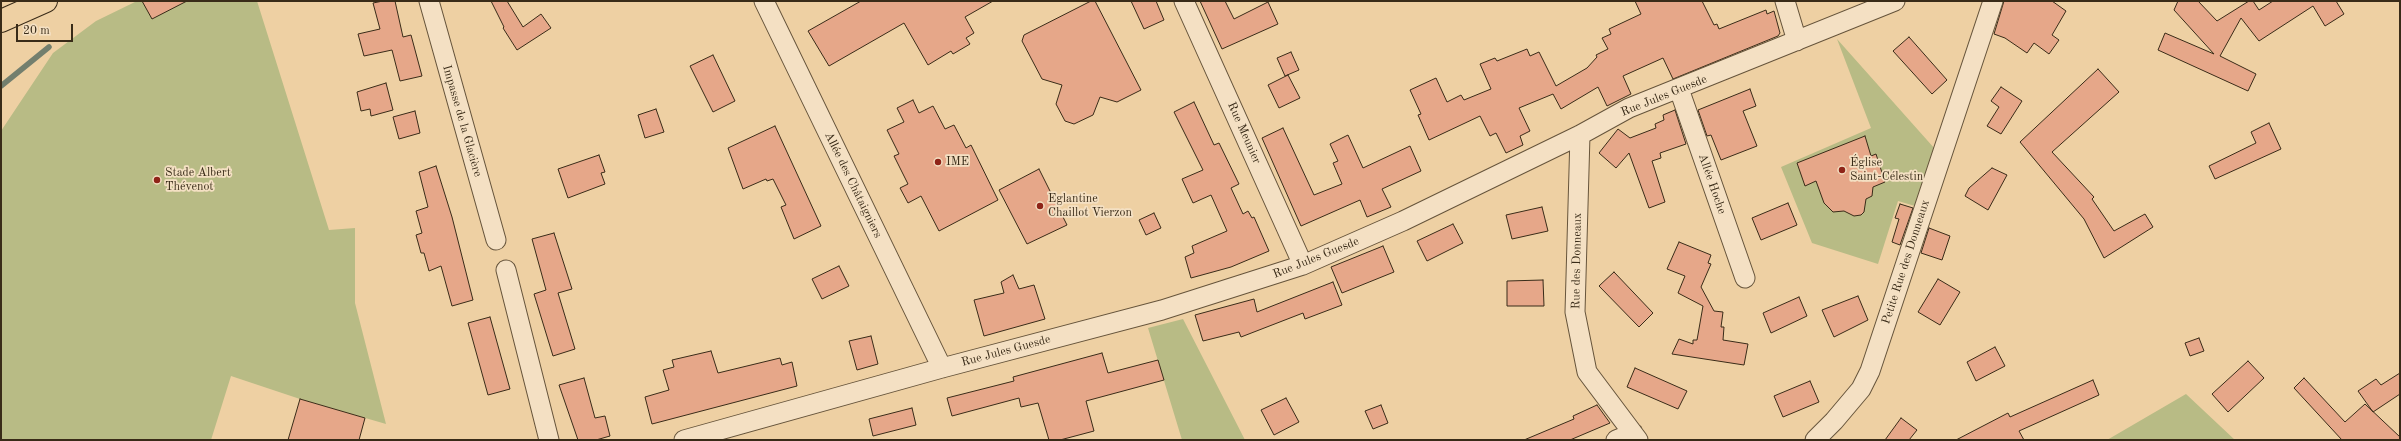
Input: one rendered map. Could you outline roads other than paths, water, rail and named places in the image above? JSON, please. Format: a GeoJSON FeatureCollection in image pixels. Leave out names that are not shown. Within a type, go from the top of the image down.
{"type":"FeatureCollection","features":[{"type":"Feature","properties":{"kind":"main road"},"geometry":{"type":"LineString","coordinates":[[1,21],[46,1]]}},
{"type":"Feature","properties":{"kind":"street","name":"Impasse de la Glacière"},"geometry":{"type":"LineString","coordinates":[[429,1],[496,240]]}},
{"type":"Feature","properties":{"kind":"street","name":"Allée des Châtaigniers"},"geometry":{"type":"LineString","coordinates":[[764,1],[942,368]]}},
{"type":"Feature","properties":{"kind":"street","name":"Rue Meunier"},"geometry":{"type":"LineString","coordinates":[[1184,1],[1303,265]]}},
{"type":"Feature","properties":{"kind":"street"},"geometry":{"type":"LineString","coordinates":[[1785,1],[1797,41]]}},
{"type":"Feature","properties":{"kind":"street","name":"Rue Jules Guesde"},"geometry":{"type":"LineString","coordinates":[[684,440],[942,368],[1162,310],[1303,265],[1403,221],[1580,135],[1629,108],[1680,89],[1895,1]]}},
{"type":"Feature","properties":{"kind":"street","name":"Petite Rue des Donneaux"},"geometry":{"type":"LineString","coordinates":[[1815,440],[1834,421],[1861,389],[1870,371],[1993,1]]}},
{"type":"Feature","properties":{"kind":"street","name":"Allée Hoche"},"geometry":{"type":"LineString","coordinates":[[1680,89],[1745,278]]}},
{"type":"Feature","properties":{"kind":"street","name":"Rue des Donneaux"},"geometry":{"type":"LineString","coordinates":[[1580,135],[1575,312],[1587,372],[1629,438]]}},
{"type":"Feature","properties":{"kind":"street"},"geometry":{"type":"LineString","coordinates":[[506,270],[549,440]]}},
{"type":"Feature","properties":{"kind":"waterway"},"geometry":{"type":"LineString","coordinates":[[1,86],[49,47]]}},
{"type":"Feature","properties":{"kind":"place","name":"IME"},"geometry":{"type":"Point","coordinates":[938,162]}},
{"type":"Feature","properties":{"kind":"place","name":"Église Saint-Célestin"},"geometry":{"type":"Point","coordinates":[1842,170]}},
{"type":"Feature","properties":{"kind":"place","name":"Stade Albert Thévenot"},"geometry":{"type":"Point","coordinates":[157,180]}},
{"type":"Feature","properties":{"kind":"place","name":"Eglantine Chaillot Vierzon"},"geometry":{"type":"Point","coordinates":[1040,206]}}]}
